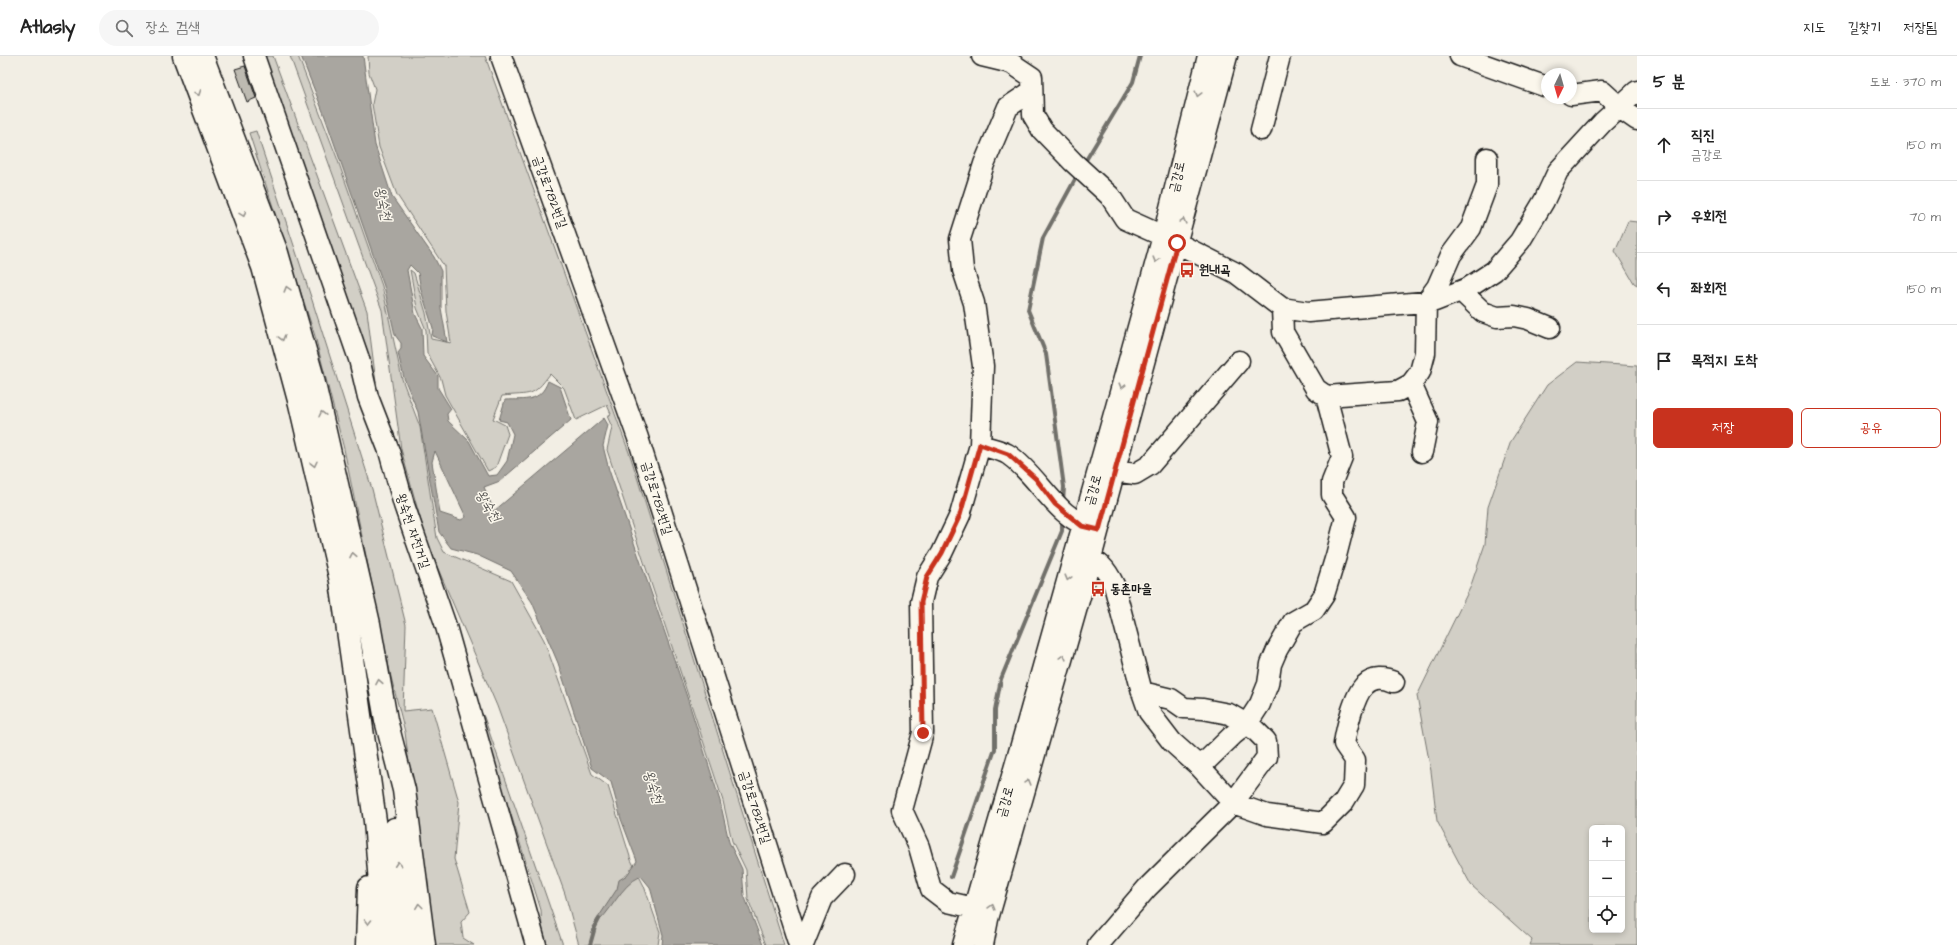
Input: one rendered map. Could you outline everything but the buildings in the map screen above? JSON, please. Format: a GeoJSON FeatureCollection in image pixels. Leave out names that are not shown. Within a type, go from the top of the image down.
{"type":"FeatureCollection","features":[{"type":"Feature","properties":{"kind":"highway"},"geometry":{"type":"LineString","coordinates":[[184,56],[263,268],[300,404],[342,581],[369,771],[386,945]]}},
{"type":"Feature","properties":{"kind":"highway"},"geometry":{"type":"LineString","coordinates":[[202,56],[277,253],[312,375],[369,624],[386,720],[404,790],[424,945]]}},
{"type":"Feature","properties":{"kind":"highway"},"geometry":{"type":"LineString","coordinates":[[386,720],[403,945]]}},
{"type":"Feature","properties":{"kind":"highway"},"geometry":{"type":"LineString","coordinates":[[367,945],[369,771]]}},
{"type":"Feature","properties":{"kind":"street","name":"왕숙천 자전거길"},"geometry":{"type":"LineString","coordinates":[[254,56],[359,359],[368,397],[389,451],[404,505],[441,610],[536,945]]}},
{"type":"Feature","properties":{"kind":"street","name":"금강로782번길"},"geometry":{"type":"LineString","coordinates":[[501,56],[638,438],[800,945]]}},
{"type":"Feature","properties":{"kind":"street"},"geometry":{"type":"LineString","coordinates":[[982,56],[1011,63],[1032,77],[1033,115],[1042,130],[1080,169],[1110,196],[1125,219],[1236,273],[1282,308],[1308,312],[1435,301],[1461,291],[1494,271],[1520,241],[1544,201],[1558,171],[1618,107],[1637,91]]}},
{"type":"Feature","properties":{"kind":"street","name":"금강로"},"geometry":{"type":"LineString","coordinates":[[1084,524],[1114,471],[1170,240],[1208,56]]}},
{"type":"Feature","properties":{"kind":"street","name":"금강로"},"geometry":{"type":"LineString","coordinates":[[983,945],[988,919],[1083,555],[1084,524],[1227,56]]}},
{"type":"Feature","properties":{"kind":"street"},"geometry":{"type":"LineString","coordinates":[[1261,130],[1280,56]]}},
{"type":"Feature","properties":{"kind":"street"},"geometry":{"type":"LineString","coordinates":[[1460,56],[1541,85]]}},
{"type":"Feature","properties":{"kind":"street"},"geometry":{"type":"LineString","coordinates":[[974,908],[948,902],[931,889],[919,847],[902,810],[923,733],[921,602],[927,577],[942,553],[960,515],[980,444],[983,366],[974,303],[963,270],[960,239],[984,164],[1008,107],[1032,91]]}},
{"type":"Feature","properties":{"kind":"street"},"geometry":{"type":"LineString","coordinates":[[1577,94],[1602,92],[1618,107],[1637,120]]}},
{"type":"Feature","properties":{"kind":"street"},"geometry":{"type":"LineString","coordinates":[[1282,308],[1283,332],[1316,389],[1326,396],[1398,391],[1411,384],[1420,372],[1425,353],[1426,302],[1437,287],[1451,255],[1471,228],[1487,185],[1487,158]]}},
{"type":"Feature","properties":{"kind":"street"},"geometry":{"type":"LineString","coordinates":[[1461,291],[1483,312],[1497,317],[1514,316],[1528,319],[1550,328]]}},
{"type":"Feature","properties":{"kind":"street"},"geometry":{"type":"LineString","coordinates":[[1114,471],[1135,474],[1150,465],[1239,361]]}},
{"type":"Feature","properties":{"kind":"street"},"geometry":{"type":"LineString","coordinates":[[1411,384],[1428,422],[1422,452]]}},
{"type":"Feature","properties":{"kind":"street"},"geometry":{"type":"LineString","coordinates":[[1200,767],[1233,734],[1247,724],[1260,704],[1268,684],[1274,657],[1293,622],[1314,610],[1324,595],[1346,517],[1332,495],[1332,482],[1342,457],[1326,396]]}},
{"type":"Feature","properties":{"kind":"street"},"geometry":{"type":"LineString","coordinates":[[980,444],[1008,454],[1036,479],[1055,504],[1084,524]]}},
{"type":"Feature","properties":{"kind":"street"},"geometry":{"type":"LineString","coordinates":[[1083,555],[1107,570],[1114,585],[1142,692],[1149,712],[1172,742],[1200,767],[1233,803],[1267,815],[1323,823],[1343,803],[1354,785],[1355,760],[1344,744],[1346,730],[1364,685],[1373,680],[1386,678],[1394,682]]}},
{"type":"Feature","properties":{"kind":"street","name":"금강로"},"geometry":{"type":"LineString","coordinates":[[963,945],[1083,555]]}},
{"type":"Feature","properties":{"kind":"street"},"geometry":{"type":"LineString","coordinates":[[1098,945],[1147,888],[1233,803],[1267,757],[1266,740],[1247,724],[1229,714],[1203,709],[1184,708],[1171,699],[1142,692]]}},
{"type":"Feature","properties":{"kind":"street"},"geometry":{"type":"LineString","coordinates":[[803,945],[822,898],[845,874]]}},
{"type":"Feature","properties":{"kind":"shaded area"},"geometry":{"type":"Polygon","coordinates":[[[258,56],[273,56],[367,311],[379,406],[258,56]]]}},
{"type":"Feature","properties":{"kind":"shaded area"},"geometry":{"type":"Polygon","coordinates":[[[290,56],[298,56],[337,158],[382,286],[402,379],[420,427],[437,538],[444,552],[511,581],[544,640],[592,774],[608,786],[631,860],[644,886],[660,932],[658,945],[579,945],[565,894],[497,706],[427,543],[401,449],[382,310],[290,56]]]}},
{"type":"Feature","properties":{"kind":"shaded area"},"geometry":{"type":"Polygon","coordinates":[[[368,56],[485,56],[631,458],[784,945],[766,945],[748,899],[746,870],[732,841],[723,801],[607,450],[612,427],[607,416],[611,414],[607,405],[576,420],[564,388],[550,374],[535,391],[526,394],[502,396],[493,419],[505,425],[508,434],[496,467],[488,471],[445,395],[441,379],[427,353],[426,330],[417,308],[410,270],[414,273],[426,313],[431,339],[451,343],[446,311],[444,266],[397,195],[379,147],[372,104],[375,89],[369,73],[368,56]]]}},
{"type":"Feature","properties":{"kind":"shaded area"},"geometry":{"type":"Polygon","coordinates":[[[256,131],[372,489],[406,625],[403,711],[432,708],[459,802],[454,859],[470,912],[461,922],[463,938],[474,945],[431,945],[405,732],[391,677],[344,449],[315,336],[249,133],[256,131]]]}},
{"type":"Feature","properties":{"kind":"shaded area"},"geometry":{"type":"Polygon","coordinates":[[[1628,221],[1637,222],[1637,285],[1634,283],[1615,251],[1628,221]]]}},
{"type":"Feature","properties":{"kind":"shaded area"},"geometry":{"type":"Polygon","coordinates":[[[1577,362],[1637,366],[1637,945],[1530,945],[1532,940],[1471,885],[1437,821],[1431,771],[1417,696],[1470,588],[1485,544],[1488,507],[1511,441],[1547,385],[1577,362]]]}},
{"type":"Feature","properties":{"kind":"shaded area"},"geometry":{"type":"Polygon","coordinates":[[[473,698],[484,717],[563,945],[543,945],[541,910],[509,808],[502,801],[473,698]]]}},
{"type":"Feature","properties":{"kind":"water","name":"왕숙천"},"geometry":{"type":"Polygon","coordinates":[[[301,56],[363,56],[375,145],[392,197],[434,257],[441,271],[441,308],[447,342],[432,336],[433,328],[421,290],[418,273],[410,265],[407,270],[415,314],[422,328],[423,356],[438,376],[438,388],[451,409],[447,414],[448,421],[469,441],[488,476],[497,475],[507,461],[513,434],[507,422],[499,420],[505,400],[525,399],[536,396],[545,388],[548,381],[560,387],[571,420],[500,481],[484,487],[494,511],[604,418],[608,425],[603,446],[609,470],[687,697],[720,801],[729,842],[742,869],[744,895],[763,945],[662,945],[663,935],[650,887],[641,876],[633,880],[627,886],[605,915],[592,927],[617,889],[619,880],[627,875],[637,861],[621,819],[611,782],[592,768],[558,663],[532,602],[511,571],[477,555],[451,548],[439,532],[418,412],[404,378],[398,353],[401,349],[401,343],[395,335],[384,286],[324,114],[301,56]],[[435,451],[432,462],[440,513],[461,520],[466,517],[435,451]]]}},
{"type":"Feature","properties":{"kind":"waterway"},"geometry":{"type":"LineString","coordinates":[[1083,165],[1133,82],[1140,56]]}},
{"type":"Feature","properties":{"kind":"waterway"},"geometry":{"type":"LineString","coordinates":[[1063,502],[1064,487],[1046,354],[1028,310],[1043,238],[1078,174]]}},
{"type":"Feature","properties":{"kind":"waterway"},"geometry":{"type":"LineString","coordinates":[[951,877],[995,749],[995,710],[1001,679],[1062,531],[1062,519]]}},
{"type":"Feature","properties":{"kind":"waterway"},"geometry":{"type":"LineString","coordinates":[[590,945],[599,919]]}},
{"type":"Feature","properties":{"kind":"place","name":"원내곡"},"geometry":{"type":"Point","coordinates":[1187,270]}},
{"type":"Feature","properties":{"kind":"place","name":"동촌마을"},"geometry":{"type":"Point","coordinates":[1098,589]}},
{"type":"Feature","properties":{"kind":"route"},"geometry":{"type":"LineString","coordinates":[[923,733],[921,602],[927,577],[942,553],[960,515],[980,444],[1008,454],[1036,479],[1055,504],[1082,526],[1099,530],[1177,243]]}}]}
